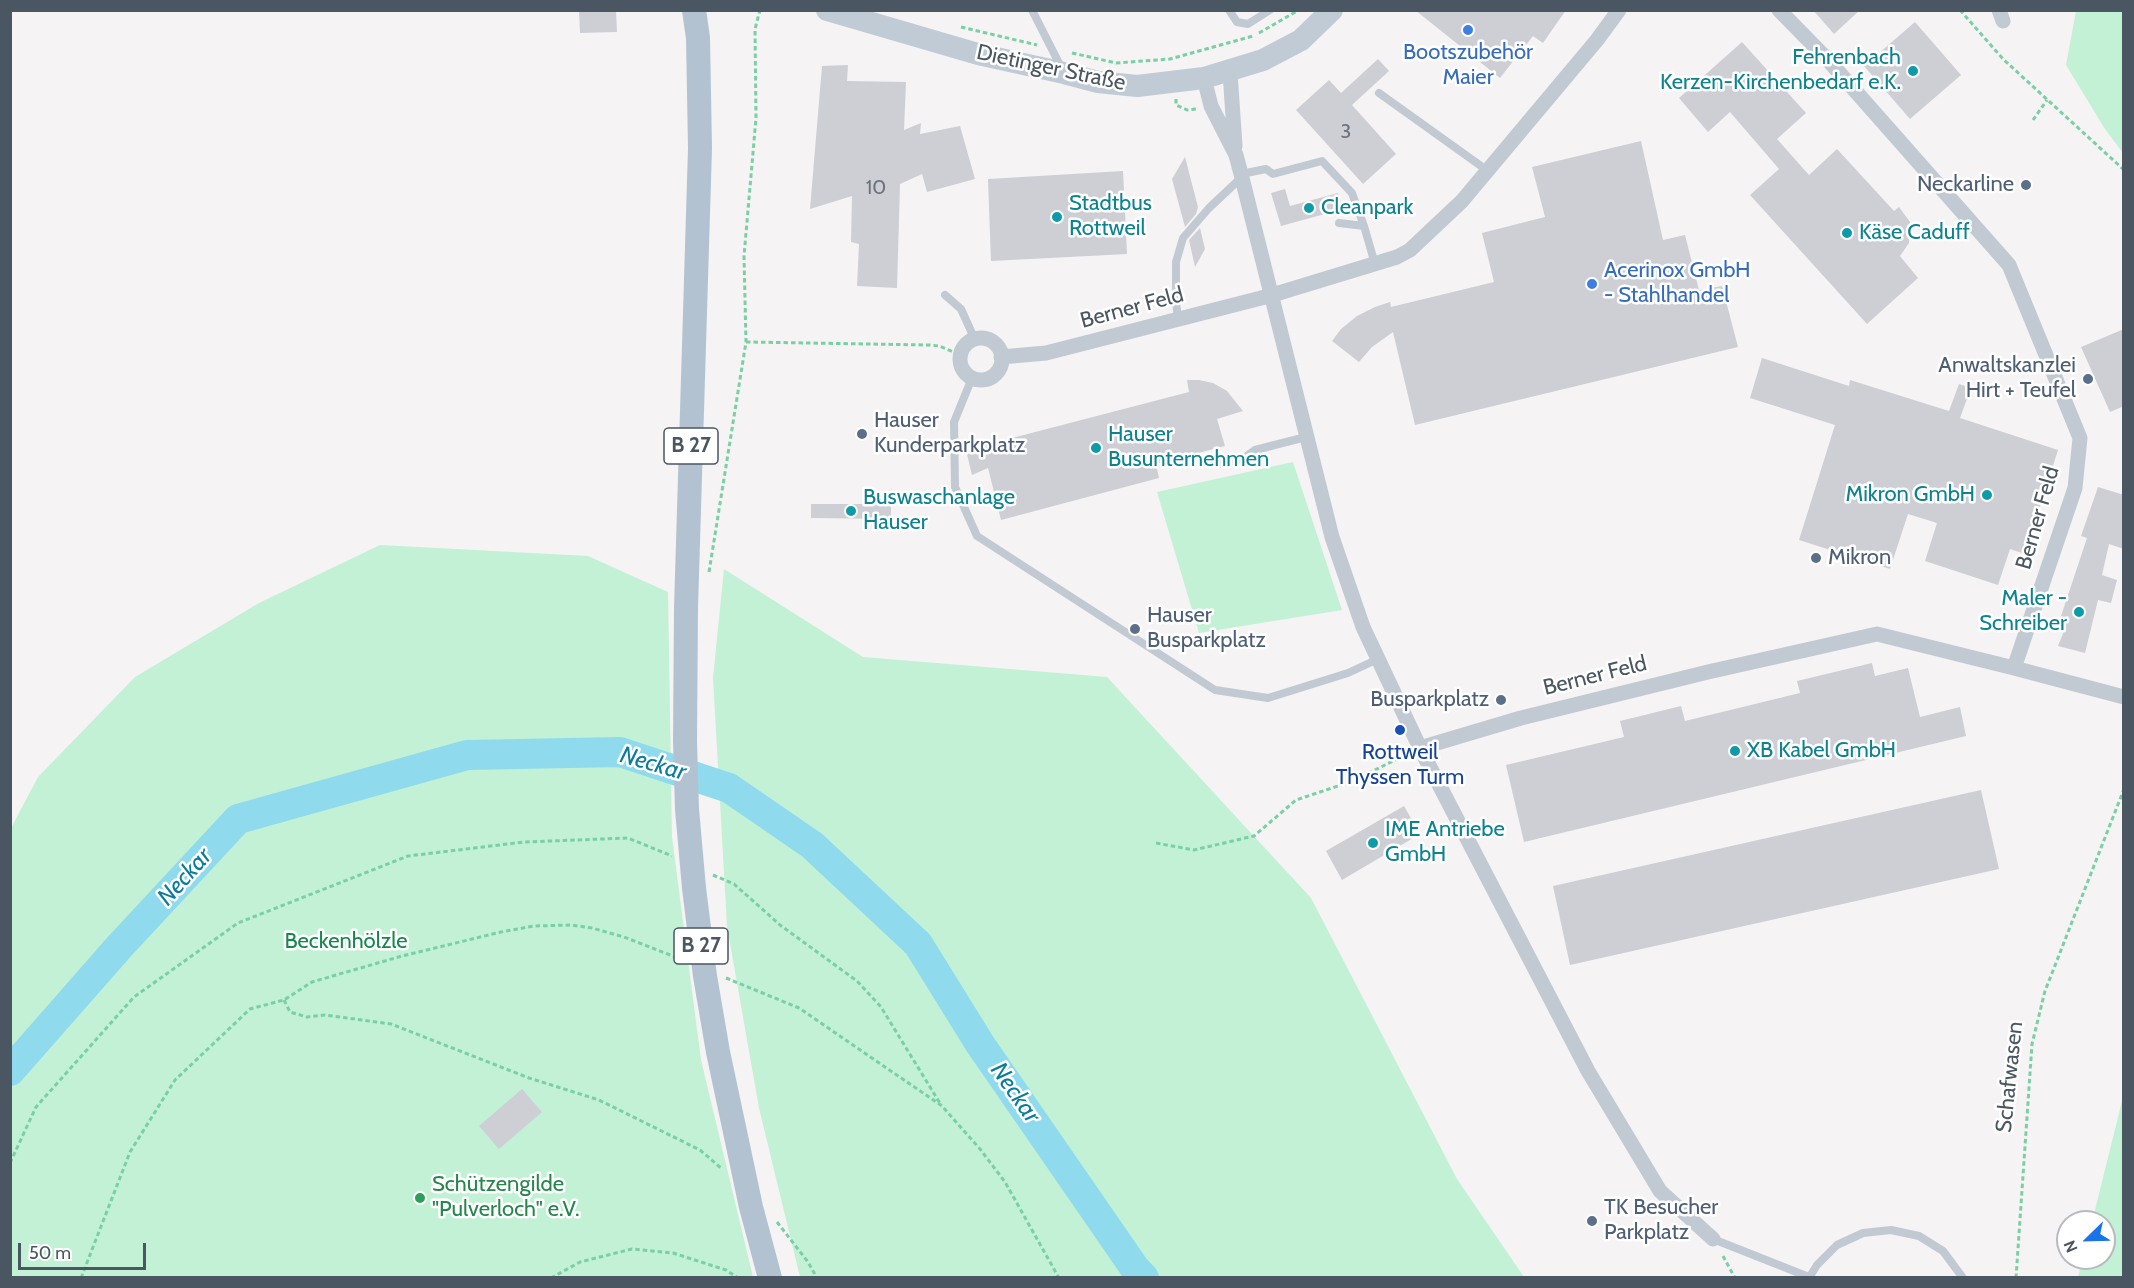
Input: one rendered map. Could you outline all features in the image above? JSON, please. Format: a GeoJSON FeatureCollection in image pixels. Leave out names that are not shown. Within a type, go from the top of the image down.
{"type":"FeatureCollection","features":[{"type":"Feature","properties":{"kind":"main road","name":"B 27"},"geometry":{"type":"LineString","coordinates":[[694,10],[698,38],[700,148],[686,608],[684,741],[687,809],[705,976],[718,1052],[751,1207],[770,1278]]}},
{"type":"Feature","properties":{"kind":"street","name":"Dietinger Straße"},"geometry":{"type":"LineString","coordinates":[[827,10],[978,54],[1098,82],[1137,86],[1204,78],[1230,72],[1263,60],[1301,40],[1332,10]]}},
{"type":"Feature","properties":{"kind":"street","name":"Berner Feld"},"geometry":{"type":"LineString","coordinates":[[1001,357],[1046,354],[1272,294],[1374,264],[1410,250],[1451,213],[1488,171],[1619,10]]}},
{"type":"Feature","properties":{"kind":"street","name":"Berner Feld"},"geometry":{"type":"LineString","coordinates":[[1420,748],[1521,718],[1877,633],[2014,668],[2075,488],[2080,438],[2009,265],[1828,60],[1779,10]]}},
{"type":"Feature","properties":{"kind":"street"},"geometry":{"type":"LineString","coordinates":[[1230,72],[1236,155]]}},
{"type":"Feature","properties":{"kind":"street"},"geometry":{"type":"LineString","coordinates":[[1204,78],[1211,106],[1236,155],[1242,175],[1332,537],[1363,627],[1420,748],[1588,1071],[1660,1191],[1713,1239]]}},
{"type":"Feature","properties":{"kind":"street"},"geometry":{"type":"LineString","coordinates":[[975,339],[992,342],[1000,351],[999,369],[990,378],[978,380],[972,378],[962,368],[963,348],[975,339]]}},
{"type":"Feature","properties":{"kind":"street"},"geometry":{"type":"LineString","coordinates":[[2014,668],[2124,697]]}},
{"type":"Feature","properties":{"kind":"lane"},"geometry":{"type":"LineString","coordinates":[[1032,10],[1064,73]]}},
{"type":"Feature","properties":{"kind":"lane"},"geometry":{"type":"LineString","coordinates":[[1229,10],[1237,22],[1248,24],[1270,10]]}},
{"type":"Feature","properties":{"kind":"lane"},"geometry":{"type":"LineString","coordinates":[[1379,93],[1488,171]]}},
{"type":"Feature","properties":{"kind":"lane"},"geometry":{"type":"LineString","coordinates":[[1178,318],[1176,262],[1183,238],[1242,175],[1266,169],[1273,174],[1322,161],[1352,192],[1374,264]]}},
{"type":"Feature","properties":{"kind":"lane"},"geometry":{"type":"LineString","coordinates":[[1339,223],[1364,226]]}},
{"type":"Feature","properties":{"kind":"lane"},"geometry":{"type":"LineString","coordinates":[[945,295],[961,309],[975,339]]}},
{"type":"Feature","properties":{"kind":"lane"},"geometry":{"type":"LineString","coordinates":[[972,378],[954,422],[955,487],[977,536],[1215,690],[1268,698],[1348,673],[1378,660]]}},
{"type":"Feature","properties":{"kind":"lane"},"geometry":{"type":"LineString","coordinates":[[1218,464],[1244,458],[1255,450],[1306,437]]}},
{"type":"Feature","properties":{"kind":"lane"},"geometry":{"type":"LineString","coordinates":[[1713,1239],[1809,1277],[1817,1265],[1837,1245],[1863,1233],[1891,1230],[1919,1236],[1943,1251],[1963,1278]]}},
{"type":"Feature","properties":{"kind":"path"},"geometry":{"type":"LineString","coordinates":[[709,573],[746,342],[744,256],[756,118],[755,29],[760,10]]}},
{"type":"Feature","properties":{"kind":"path"},"geometry":{"type":"LineString","coordinates":[[962,27],[1116,63],[1170,59],[1251,38],[1299,10]]}},
{"type":"Feature","properties":{"kind":"path"},"geometry":{"type":"LineString","coordinates":[[1960,10],[2002,59],[2124,170]]}},
{"type":"Feature","properties":{"kind":"path"},"geometry":{"type":"LineString","coordinates":[[2033,120],[2047,100]]}},
{"type":"Feature","properties":{"kind":"path"},"geometry":{"type":"LineString","coordinates":[[746,342],[930,345],[939,346],[961,355]]}},
{"type":"Feature","properties":{"kind":"path"},"geometry":{"type":"LineString","coordinates":[[1156,843],[1194,850],[1254,836],[1296,800],[1353,781],[1420,748]]}},
{"type":"Feature","properties":{"kind":"path","name":"Schafwasen"},"geometry":{"type":"LineString","coordinates":[[2016,1278],[2031,1044],[2045,991],[2124,789]]}},
{"type":"Feature","properties":{"kind":"path"},"geometry":{"type":"LineString","coordinates":[[10,1163],[36,1107],[134,997],[238,923],[408,856],[524,842],[628,838],[675,857]]}},
{"type":"Feature","properties":{"kind":"path"},"geometry":{"type":"LineString","coordinates":[[704,870],[734,884],[780,925],[858,981],[881,1007],[942,1106]]}},
{"type":"Feature","properties":{"kind":"path"},"geometry":{"type":"LineString","coordinates":[[81,1278],[130,1152],[175,1080],[250,1009],[284,1000],[290,1012],[307,1017],[325,1015],[391,1024],[529,1078],[599,1100],[700,1150],[727,1173]]}},
{"type":"Feature","properties":{"kind":"path"},"geometry":{"type":"LineString","coordinates":[[776,1221],[808,1262],[817,1278]]}},
{"type":"Feature","properties":{"kind":"path"},"geometry":{"type":"LineString","coordinates":[[551,1278],[580,1262],[632,1249],[673,1253],[726,1270],[738,1278]]}},
{"type":"Feature","properties":{"kind":"green space"},"geometry":{"type":"Polygon","coordinates":[[[2076,11],[2123,11],[2123,153],[2105,129],[2066,65],[2076,11]]]}},
{"type":"Feature","properties":{"kind":"green space"},"geometry":{"type":"Polygon","coordinates":[[[1293,462],[1342,610],[1199,633],[1157,492],[1293,462]]]}},
{"type":"Feature","properties":{"kind":"green space","name":"Beckenhölzle"},"geometry":{"type":"Polygon","coordinates":[[[380,545],[588,556],[668,592],[672,837],[701,1060],[753,1277],[11,1277],[10,830],[38,777],[135,677],[259,603],[380,545]]]}},
{"type":"Feature","properties":{"kind":"green space"},"geometry":{"type":"Polygon","coordinates":[[[724,569],[863,657],[1107,677],[1311,898],[1457,1179],[1524,1277],[800,1277],[759,1108],[727,926],[713,678],[724,569]]]}},
{"type":"Feature","properties":{"kind":"green space"},"geometry":{"type":"Polygon","coordinates":[[[2123,1097],[2123,1277],[2078,1277],[2080,1270],[2116,1270],[2116,1210],[2095,1210],[2123,1097]]]}},
{"type":"Feature","properties":{"kind":"building"},"geometry":{"type":"Polygon","coordinates":[[[579,10],[616,10],[617,32],[580,33],[579,10]]]}},
{"type":"Feature","properties":{"kind":"building","name":"Bootszubehör Maier"},"geometry":{"type":"Polygon","coordinates":[[[1415,10],[1566,10],[1543,43],[1533,36],[1500,78],[1415,10]]]}},
{"type":"Feature","properties":{"kind":"building"},"geometry":{"type":"Polygon","coordinates":[[[1813,10],[1860,10],[1834,34],[1813,10]]]}},
{"type":"Feature","properties":{"kind":"building","name":"Fehrenbach Kerzen-Kirchenbedarf e.K."},"geometry":{"type":"Polygon","coordinates":[[[1915,22],[1961,75],[1910,119],[1864,66],[1915,22]]]}},
{"type":"Feature","properties":{"kind":"building","name":"Käse Caduff"},"geometry":{"type":"Polygon","coordinates":[[[1742,42],[1806,113],[1777,139],[1809,175],[1837,149],[1894,211],[1899,207],[1910,222],[1909,243],[1900,256],[1918,278],[1867,324],[1750,195],[1779,169],[1730,112],[1708,132],[1679,98],[1742,42]]]}},
{"type":"Feature","properties":{"kind":"building"},"geometry":{"type":"Polygon","coordinates":[[[1378,59],[1389,71],[1352,105],[1396,154],[1363,184],[1296,110],[1329,80],[1341,93],[1378,59]]]}},
{"type":"Feature","properties":{"kind":"building"},"geometry":{"type":"Polygon","coordinates":[[[848,65],[847,81],[906,82],[904,130],[921,123],[920,134],[960,126],[975,179],[927,192],[922,174],[900,184],[897,288],[857,286],[859,244],[851,242],[852,196],[810,209],[822,66],[848,65]]]}},
{"type":"Feature","properties":{"kind":"building","name":"Acerinox GmbH - Stahlhandel"},"geometry":{"type":"Polygon","coordinates":[[[1641,141],[1663,240],[1685,235],[1699,290],[1722,286],[1738,347],[1415,425],[1393,332],[1372,347],[1359,362],[1332,341],[1341,329],[1357,316],[1375,307],[1390,302],[1391,307],[1494,282],[1482,233],[1545,217],[1532,167],[1641,141]]]}},
{"type":"Feature","properties":{"kind":"building"},"geometry":{"type":"Polygon","coordinates":[[[1185,157],[1198,207],[1196,214],[1185,227],[1172,179],[1185,157]]]}},
{"type":"Feature","properties":{"kind":"building","name":"Stadtbus Rottweil"},"geometry":{"type":"Polygon","coordinates":[[[1123,171],[1127,254],[991,261],[988,179],[1123,171]]]}},
{"type":"Feature","properties":{"kind":"building","name":"Cleanpark"},"geometry":{"type":"Polygon","coordinates":[[[1285,189],[1290,206],[1338,193],[1343,209],[1281,226],[1271,193],[1285,189]]]}},
{"type":"Feature","properties":{"kind":"building"},"geometry":{"type":"Polygon","coordinates":[[[1200,228],[1205,249],[1195,267],[1189,240],[1200,228]]]}},
{"type":"Feature","properties":{"kind":"building"},"geometry":{"type":"Polygon","coordinates":[[[2124,329],[2124,406],[2110,412],[2081,347],[2124,329]]]}},
{"type":"Feature","properties":{"kind":"building"},"geometry":{"type":"Polygon","coordinates":[[[1762,358],[1849,386],[1850,380],[1949,411],[1959,384],[1971,388],[1960,418],[2058,450],[2025,554],[2010,549],[1998,585],[1925,561],[1937,523],[1908,514],[1890,569],[1799,540],[1835,425],[1750,398],[1762,358]]]}},
{"type":"Feature","properties":{"kind":"building","name":"Hauser Busunternehmen"},"geometry":{"type":"Polygon","coordinates":[[[1187,380],[1213,383],[1227,391],[1243,411],[1217,419],[1225,446],[1156,464],[1159,478],[1001,520],[988,468],[972,475],[966,450],[1189,392],[1187,380]]]}},
{"type":"Feature","properties":{"kind":"building"},"geometry":{"type":"Polygon","coordinates":[[[2098,487],[2124,495],[2124,549],[2109,544],[2102,575],[2117,580],[2111,603],[2098,600],[2085,653],[2058,646],[2066,626],[2059,622],[2087,538],[2081,536],[2098,487]]]}},
{"type":"Feature","properties":{"kind":"building","name":"Buswaschanlage Hauser"},"geometry":{"type":"Polygon","coordinates":[[[811,504],[891,504],[891,519],[811,518],[811,504]]]}},
{"type":"Feature","properties":{"kind":"building","name":"XB Kabel GmbH"},"geometry":{"type":"Polygon","coordinates":[[[1872,663],[1875,676],[1908,668],[1920,717],[1960,707],[1966,736],[1524,842],[1506,765],[1624,737],[1620,721],[1681,706],[1685,721],[1800,693],[1797,681],[1872,663]]]}},
{"type":"Feature","properties":{"kind":"building","name":"XB Kabel GmbH"},"geometry":{"type":"Polygon","coordinates":[[[1981,790],[1999,869],[1570,965],[1553,886],[1981,790]]]}},
{"type":"Feature","properties":{"kind":"building","name":"IME Antriebe GmbH"},"geometry":{"type":"Polygon","coordinates":[[[1404,806],[1420,834],[1342,880],[1326,851],[1404,806]]]}},
{"type":"Feature","properties":{"kind":"building"},"geometry":{"type":"Polygon","coordinates":[[[522,1089],[542,1112],[499,1149],[479,1126],[522,1089]]]}},
{"type":"Feature","properties":{"kind":"waterway","name":"Neckar"},"geometry":{"type":"LineString","coordinates":[[10,1071],[119,947],[238,819],[467,755],[620,752],[729,788],[812,845],[918,944],[980,1044],[1134,1267],[1144,1278]]}},
{"type":"Feature","properties":{"kind":"place","name":"Bootszubehör Maier"},"geometry":{"type":"Point","coordinates":[1468,30]}},
{"type":"Feature","properties":{"kind":"place","name":"Fehrenbach Kerzen-Kirchenbedarf e.K."},"geometry":{"type":"Point","coordinates":[1913,71]}},
{"type":"Feature","properties":{"kind":"place","name":"Neckarline"},"geometry":{"type":"Point","coordinates":[2026,185]}},
{"type":"Feature","properties":{"kind":"place","name":"Cleanpark"},"geometry":{"type":"Point","coordinates":[1309,208]}},
{"type":"Feature","properties":{"kind":"place","name":"Stadtbus Rottweil"},"geometry":{"type":"Point","coordinates":[1057,217]}},
{"type":"Feature","properties":{"kind":"place","name":"Käse Caduff"},"geometry":{"type":"Point","coordinates":[1847,233]}},
{"type":"Feature","properties":{"kind":"place","name":"Acerinox GmbH - Stahlhandel"},"geometry":{"type":"Point","coordinates":[1592,284]}},
{"type":"Feature","properties":{"kind":"place","name":"Anwaltskanzlei Hirt + Teufel"},"geometry":{"type":"Point","coordinates":[2088,379]}},
{"type":"Feature","properties":{"kind":"place","name":"Hauser Kunderparkplatz"},"geometry":{"type":"Point","coordinates":[862,434]}},
{"type":"Feature","properties":{"kind":"place","name":"Hauser Busunternehmen"},"geometry":{"type":"Point","coordinates":[1096,448]}},
{"type":"Feature","properties":{"kind":"place","name":"Mikron GmbH"},"geometry":{"type":"Point","coordinates":[1987,495]}},
{"type":"Feature","properties":{"kind":"place","name":"Buswaschanlage Hauser"},"geometry":{"type":"Point","coordinates":[851,511]}},
{"type":"Feature","properties":{"kind":"place","name":"Mikron"},"geometry":{"type":"Point","coordinates":[1816,558]}},
{"type":"Feature","properties":{"kind":"place","name":"Maler - Schreiber"},"geometry":{"type":"Point","coordinates":[2079,612]}},
{"type":"Feature","properties":{"kind":"place","name":"Hauser Busparkplatz"},"geometry":{"type":"Point","coordinates":[1135,629]}},
{"type":"Feature","properties":{"kind":"place","name":"Busparkplatz"},"geometry":{"type":"Point","coordinates":[1501,700]}},
{"type":"Feature","properties":{"kind":"place","name":"Rottweil Thyssen Turm"},"geometry":{"type":"Point","coordinates":[1400,730]}},
{"type":"Feature","properties":{"kind":"place","name":"XB Kabel GmbH"},"geometry":{"type":"Point","coordinates":[1735,751]}},
{"type":"Feature","properties":{"kind":"place","name":"IME Antriebe GmbH"},"geometry":{"type":"Point","coordinates":[1373,843]}},
{"type":"Feature","properties":{"kind":"place","name":"Schützengilde \"Pulverloch\" e.V."},"geometry":{"type":"Point","coordinates":[420,1198]}},
{"type":"Feature","properties":{"kind":"place","name":"TK Besucher Parkplatz"},"geometry":{"type":"Point","coordinates":[1592,1221]}}]}
